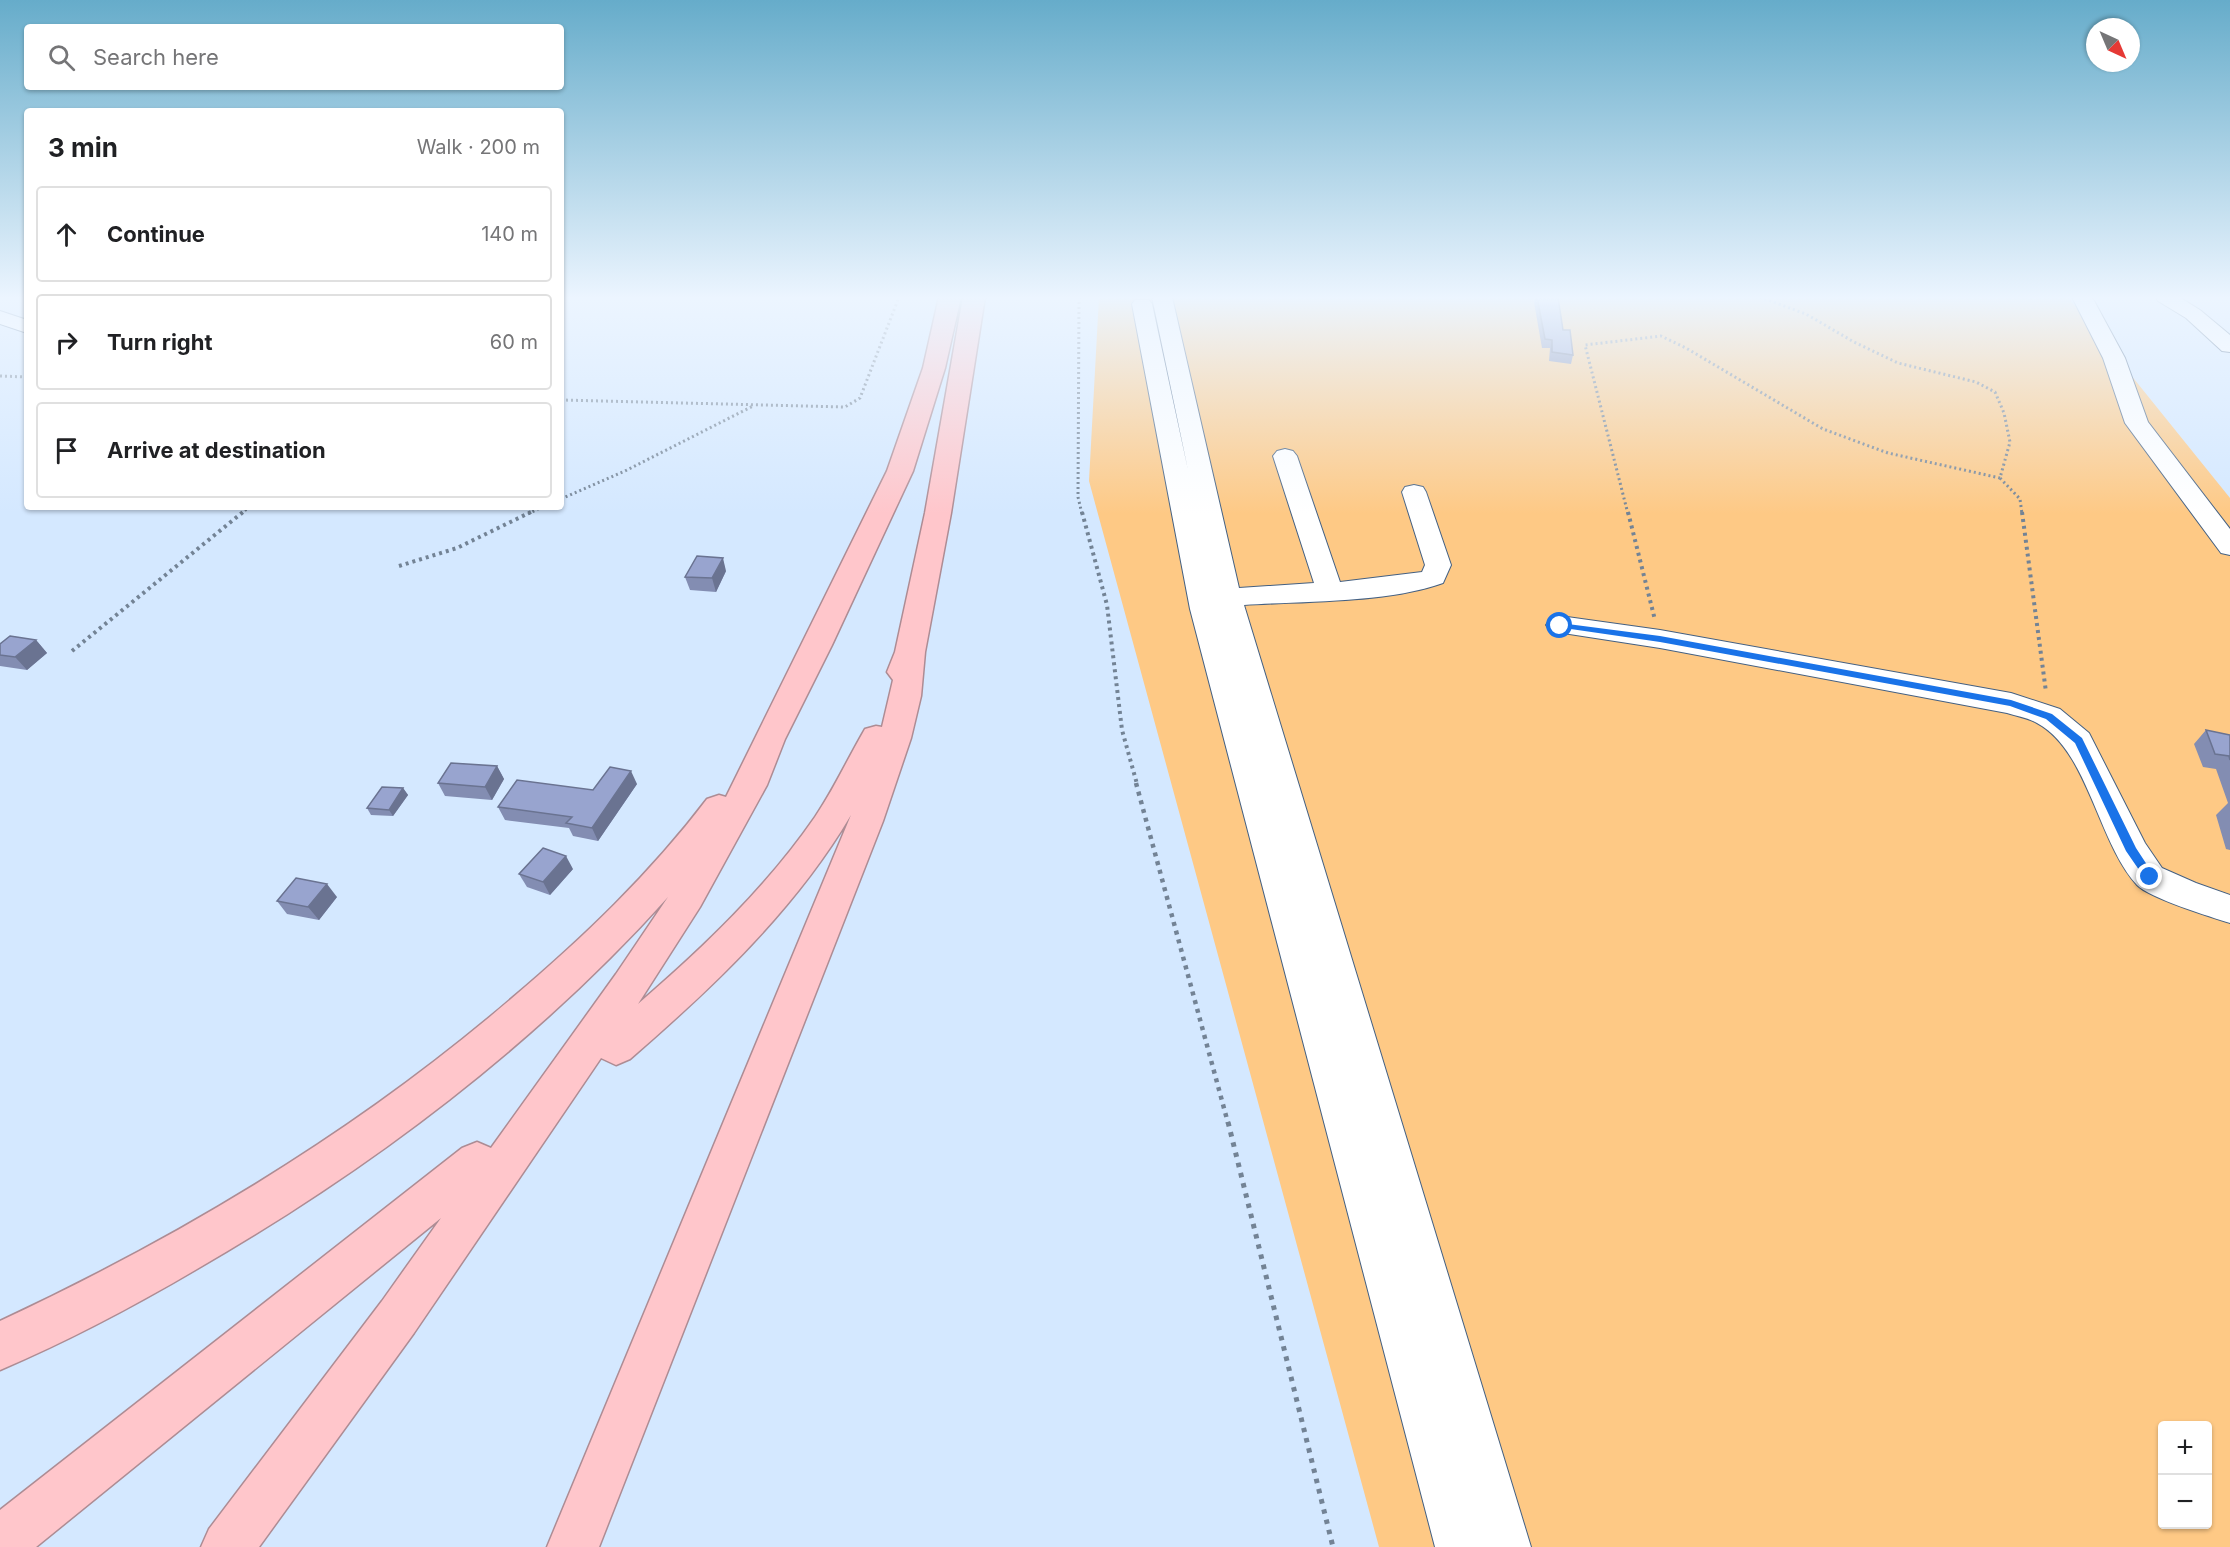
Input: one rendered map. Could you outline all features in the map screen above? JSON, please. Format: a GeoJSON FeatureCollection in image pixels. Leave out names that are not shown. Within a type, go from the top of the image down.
{"type":"FeatureCollection","features":[{"type":"Feature","properties":{"kind":"highway"},"geometry":{"type":"LineString","coordinates":[[226,1547],[398,1317],[630,985],[687,897],[750,785],[769,739],[817,645],[900,471],[934,369]]}},
{"type":"Feature","properties":{"kind":"highway"},"geometry":{"type":"LineString","coordinates":[[573,1547],[866,821],[901,718],[908,689],[910,652],[938,513],[962,369]]}},
{"type":"Feature","properties":{"kind":"highway"},"geometry":{"type":"LineString","coordinates":[[616,1047],[715,959],[759,913],[796,868],[861,769],[910,652]]}},
{"type":"Feature","properties":{"kind":"highway"},"geometry":{"type":"LineString","coordinates":[[0,1346],[110,1292],[244,1216],[355,1144],[468,1060],[551,989],[628,916],[666,875],[715,814],[769,739]]}},
{"type":"Feature","properties":{"kind":"highway"},"geometry":{"type":"LineString","coordinates":[[0,1543],[477,1162]]}},
{"type":"Feature","properties":{"kind":"street"},"geometry":{"type":"LineString","coordinates":[[1164,369],[1204,609],[1460,1547]]}},
{"type":"Feature","properties":{"kind":"street"},"geometry":{"type":"LineString","coordinates":[[1169,369],[1228,597],[1506,1547]]}},
{"type":"Feature","properties":{"kind":"street"},"geometry":{"type":"LineString","coordinates":[[2117,369],[2133,406],[2137,423],[2230,547]]}},
{"type":"Feature","properties":{"kind":"street"},"geometry":{"type":"LineString","coordinates":[[1285,456],[1330,592]]}},
{"type":"Feature","properties":{"kind":"street"},"geometry":{"type":"LineString","coordinates":[[1228,597],[1330,592],[1420,582],[1434,577],[1438,566],[1414,492]]}},
{"type":"Feature","properties":{"kind":"street"},"geometry":{"type":"LineString","coordinates":[[1560,626],[1660,639],[2011,703],[2049,716],[2078,741],[2132,851],[2150,877],[2184,893],[2230,909]]}},
{"type":"Feature","properties":{"kind":"path"},"geometry":{"type":"LineString","coordinates":[[564,400],[845,407],[860,398],[871,369]]}},
{"type":"Feature","properties":{"kind":"path"},"geometry":{"type":"LineString","coordinates":[[1079,369],[1078,497],[1107,605],[1122,730],[1240,1166],[1333,1547]]}},
{"type":"Feature","properties":{"kind":"path"},"geometry":{"type":"LineString","coordinates":[[1591,369],[1660,639]]}},
{"type":"Feature","properties":{"kind":"path"},"geometry":{"type":"LineString","coordinates":[[1722,369],[1823,429],[1888,453],[2000,478],[2020,499],[2049,716]]}},
{"type":"Feature","properties":{"kind":"path"},"geometry":{"type":"LineString","coordinates":[[1923,369],[1976,382],[1995,392],[2004,413],[2010,442],[2000,478]]}},
{"type":"Feature","properties":{"kind":"path"},"geometry":{"type":"LineString","coordinates":[[0,376],[24,376]]}},
{"type":"Feature","properties":{"kind":"path"},"geometry":{"type":"LineString","coordinates":[[564,498],[625,471],[754,406]]}},
{"type":"Feature","properties":{"kind":"path"},"geometry":{"type":"LineString","coordinates":[[72,651],[245,510]]}},
{"type":"Feature","properties":{"kind":"path"},"geometry":{"type":"LineString","coordinates":[[399,566],[457,548],[536,510]]}},
{"type":"Feature","properties":{"kind":"shaded area"},"geometry":{"type":"Polygon","coordinates":[[[1095,369],[2126,369],[2230,498],[2230,1547],[1379,1547],[1089,481],[1095,369]]]}},
{"type":"Feature","properties":{"kind":"building"},"geometry":{"type":"Polygon","coordinates":[[[697,556],[723,558],[712,578],[685,577],[697,556]]]}},
{"type":"Feature","properties":{"kind":"building"},"geometry":{"type":"Polygon","coordinates":[[[10,636],[36,640],[15,657],[0,655],[0,644],[10,636]]]}},
{"type":"Feature","properties":{"kind":"building"},"geometry":{"type":"Polygon","coordinates":[[[2206,730],[2230,735],[2230,760],[2229,756],[2215,754],[2206,730]]]}},
{"type":"Feature","properties":{"kind":"building"},"geometry":{"type":"Polygon","coordinates":[[[451,763],[497,766],[485,787],[438,783],[451,763]]]}},
{"type":"Feature","properties":{"kind":"building"},"geometry":{"type":"Polygon","coordinates":[[[610,767],[631,771],[592,828],[566,823],[572,817],[498,807],[517,780],[593,790],[610,767]]]}},
{"type":"Feature","properties":{"kind":"building"},"geometry":{"type":"Polygon","coordinates":[[[382,787],[403,788],[389,810],[367,808],[382,787]]]}},
{"type":"Feature","properties":{"kind":"building"},"geometry":{"type":"Polygon","coordinates":[[[543,848],[566,856],[543,882],[519,874],[543,848]]]}},
{"type":"Feature","properties":{"kind":"building"},"geometry":{"type":"Polygon","coordinates":[[[296,878],[327,884],[308,907],[277,901],[296,878]]]}},
{"type":"Feature","properties":{"kind":"route"},"geometry":{"type":"LineString","coordinates":[[1560,626],[1660,639],[2011,703],[2049,716],[2078,741],[2132,851],[2150,877]]}}]}
